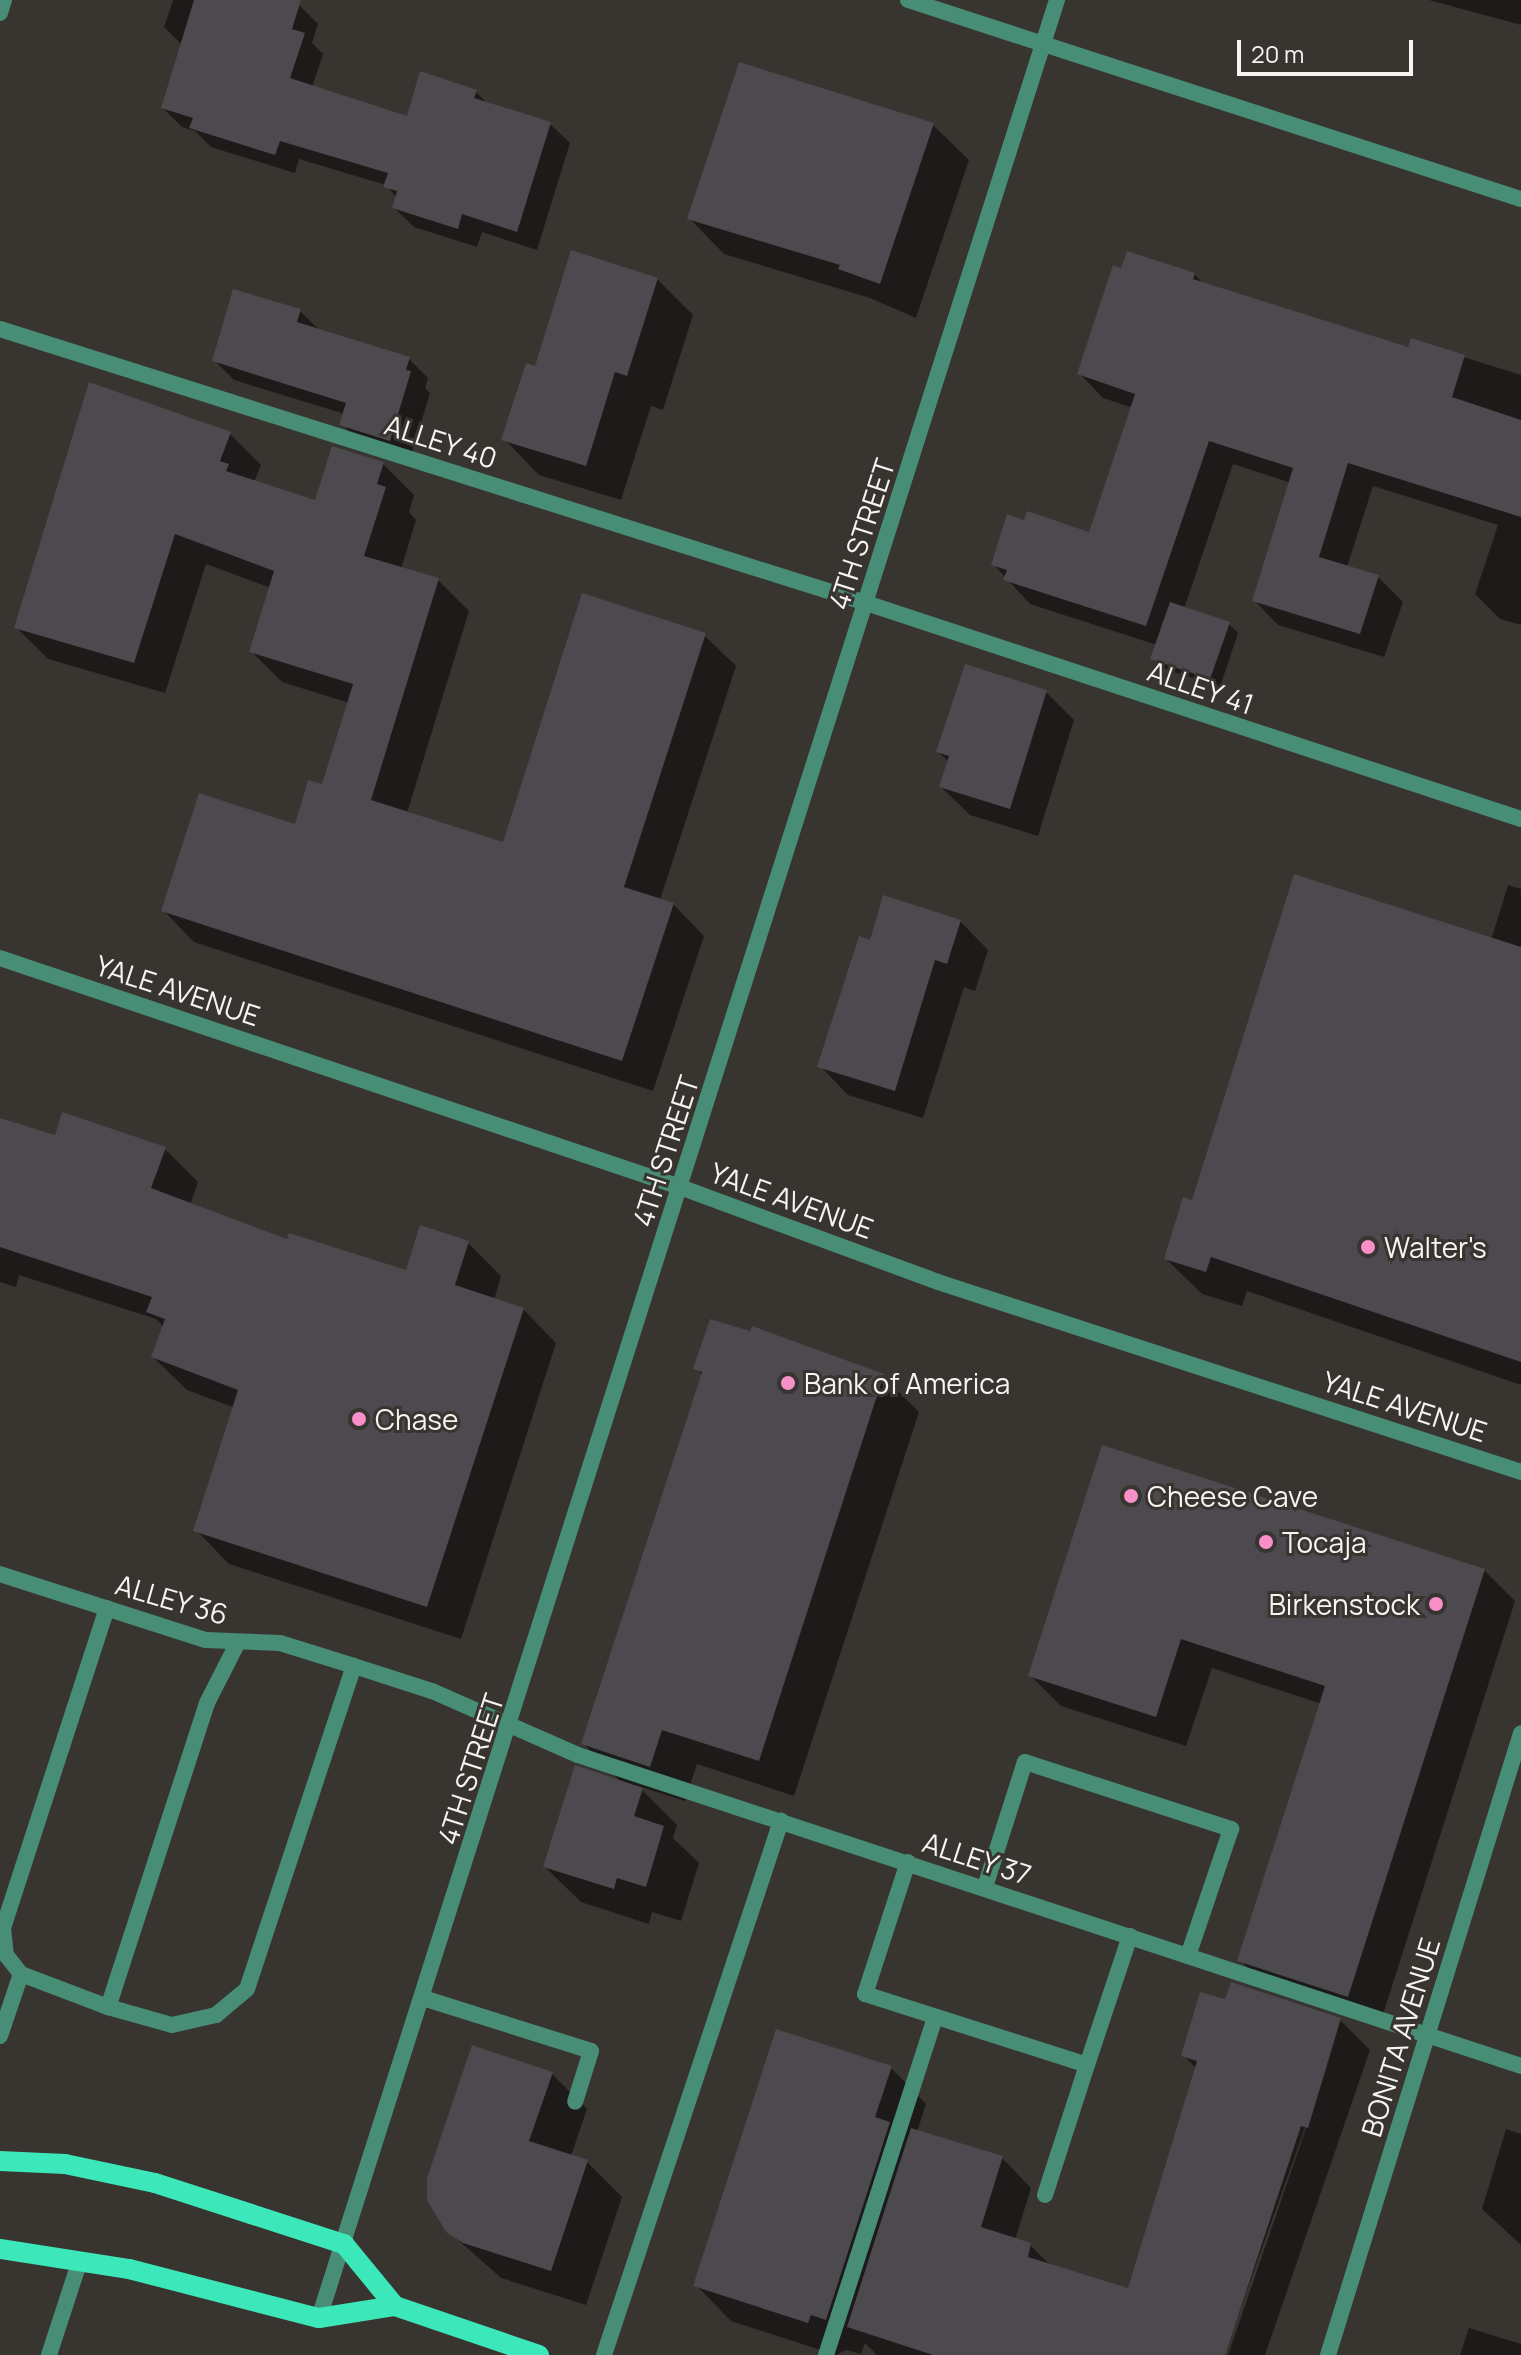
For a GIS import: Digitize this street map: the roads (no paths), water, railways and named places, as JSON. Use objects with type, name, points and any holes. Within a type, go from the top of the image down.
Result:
[{"type":"main road","points":[[0,2161],[65,2164],[155,2183],[344,2244],[395,2306]]},
{"type":"main road","points":[[0,2249],[80,2260],[319,2318],[395,2306],[539,2355]]},
{"type":"street","points":[[0,13],[4,0]]},
{"type":"street","points":[[908,0],[1521,199]]},
{"type":"street","name":"4TH STREET","points":[[319,2318],[510,1729],[1057,0]]},
{"type":"street","name":"ALLEY 40","points":[[0,329],[866,603]]},
{"type":"street","name":"ALLEY 41","points":[[866,603],[1521,819]]},
{"type":"street","name":"YALE AVENUE","points":[[0,958],[680,1187],[938,1282],[1521,1472]]},
{"type":"street","name":"ALLEY 36","points":[[0,1574],[206,1640],[237,1644],[280,1643],[432,1691],[510,1729]]},
{"type":"street","points":[[107,1608],[3,1928],[6,1955],[21,1974],[108,2007],[172,2025],[216,2015],[247,1989],[354,1666]]},
{"type":"street","points":[[108,2007],[207,1703],[237,1644]]},
{"type":"street","name":"ALLEY 37","points":[[510,1729],[1521,2066]]},
{"type":"street","name":"BONITA AVENUE","points":[[1328,2355],[1521,1733]]},
{"type":"street","points":[[985,1887],[1025,1762],[1231,1829],[1188,1956]]},
{"type":"street","points":[[604,2355],[781,1821]]},
{"type":"street","points":[[908,1862],[865,1994],[1087,2065]]},
{"type":"street","points":[[1045,2195],[1130,1936]]},
{"type":"street","points":[[0,2036],[21,1974]]},
{"type":"street","points":[[423,1998],[591,2051],[575,2102]]},
{"type":"street","points":[[826,2355],[935,2017]]},
{"type":"street","points":[[49,2355],[80,2260]]},
{"type":"place","name":"Walter's","points":[[1368,1247]]},
{"type":"place","name":"Bank of America","points":[[788,1383]]},
{"type":"place","name":"Chase","points":[[359,1419]]},
{"type":"place","name":"Cheese Cave","points":[[1131,1496]]},
{"type":"place","name":"Tocaja","points":[[1266,1542]]},
{"type":"place","name":"Birkenstock","points":[[1436,1604]]}]
